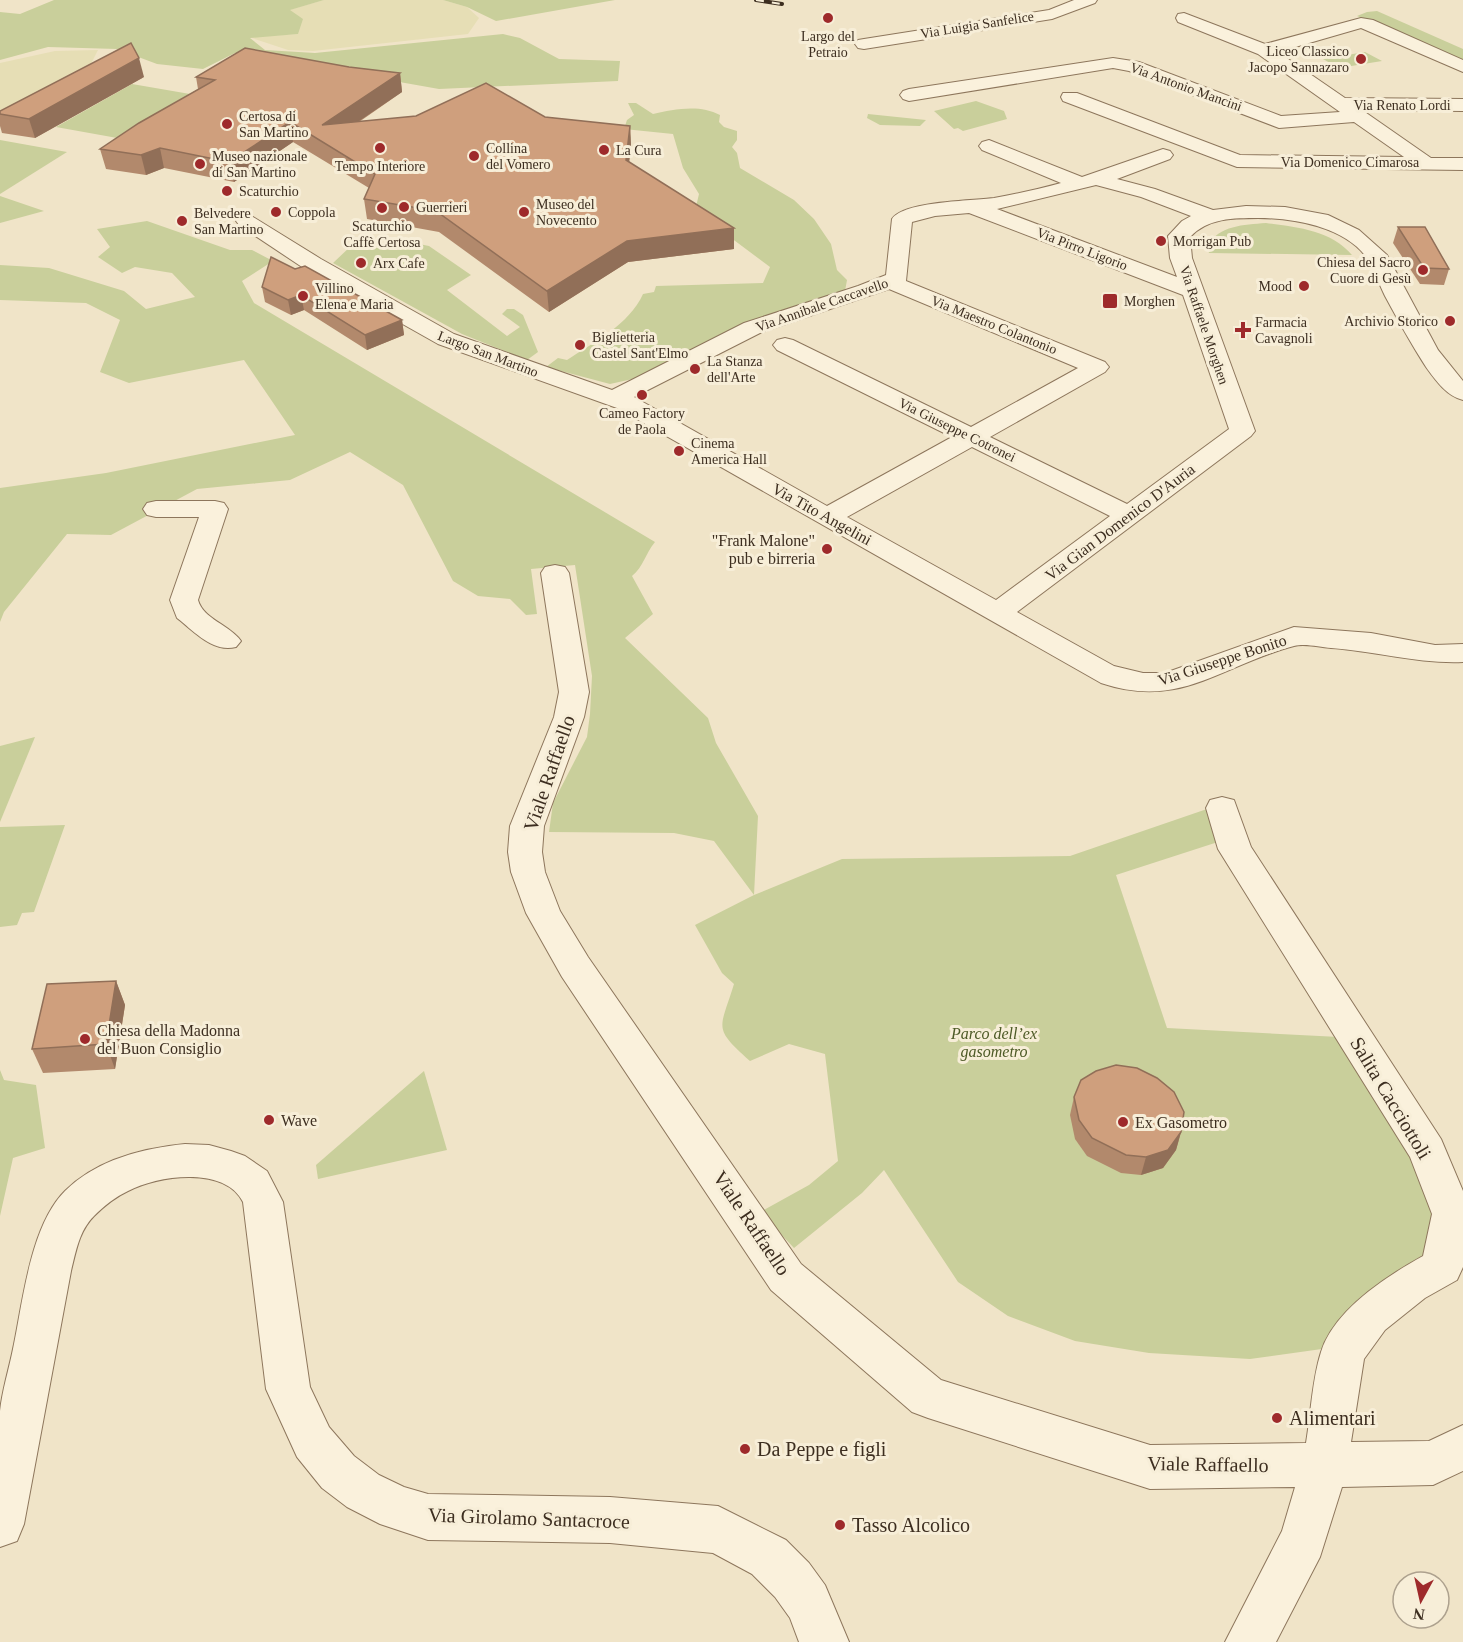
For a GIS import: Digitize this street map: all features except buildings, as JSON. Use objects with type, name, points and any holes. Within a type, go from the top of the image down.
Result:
[{"type":"street","name":"Via Luigia Sanfelice","points":[[864,44],[1052,14],[1089,0]]},
{"type":"street","points":[[1184,18],[1264,50],[1424,162]]},
{"type":"street","points":[[1264,50],[1361,23],[1373,25],[1463,67]]},
{"type":"street","name":"Via Antonio Mancini","points":[[909,95],[1113,63],[1133,66],[1279,122],[1348,110]]},
{"type":"street","points":[[1070,97],[1250,187]]},
{"type":"street","name":"Via Renato Lordi","points":[[1348,110],[1463,105]]},
{"type":"street","points":[[989,146],[1087,181]]},
{"type":"street","name":"Via Annibale Caccavello","points":[[614,398],[752,328],[897,279],[902,219],[915,213],[972,207],[1087,181],[1164,155]]},
{"type":"street","name":"Via Domenico Cimarosa","points":[[1250,187],[1424,162],[1463,164]]},
{"type":"street","name":"Via Annibale Caccavello","points":[[1087,181],[1148,193],[1211,216]]},
{"type":"street","name":"Via Raffaele Morghen","points":[[1242,431],[1181,258],[1179,236],[1194,222],[1211,216],[1235,212],[1250,187],[1296,216],[1333,225],[1364,243],[1376,255],[1435,363],[1455,388],[1463,393]]},
{"type":"street","name":"Via Pirro Ligorio","points":[[972,207],[1192,291]]},
{"type":"street","name":"Largo San Martino","points":[[246,221],[314,264],[446,339],[527,370],[614,398]]},
{"type":"street","name":"Via Maestro Colantonio","points":[[890,282],[1097,367],[970,436]]},
{"type":"street","name":"Via Giuseppe Cotronei","points":[[785,345],[1129,515]]},
{"type":"street","name":"Via Tito Angelini","points":[[614,398],[998,612]]},
{"type":"street","name":"Via Gian Domenico D'Auria","points":[[998,612],[1242,431]]},
{"type":"street","points":[[827,517],[970,436]]},
{"type":"street","points":[[156,509],[215,509],[184,600],[187,612],[226,640]]},
{"type":"street","name":"Viale Raffaello","points":[[555,573],[574,692],[569,717],[527,826],[525,852],[528,872],[543,913],[575,967],[786,1277],[928,1397],[1150,1467],[1433,1463],[1463,1447]]},
{"type":"street","name":"Via Giuseppe Bonito","points":[[998,612],[1104,673],[1127,682],[1147,684],[1168,682],[1294,636],[1371,642],[1436,654],[1463,653]]},
{"type":"street","name":"Salita Cacciottoli","points":[[1222,808],[1235,849],[1427,1151],[1452,1214],[1442,1267],[1410,1285],[1370,1316],[1343,1352],[1325,1465],[1303,1540],[1250,1642]]},
{"type":"street","name":"Via Girolamo Santacroce","points":[[0,1524],[50,1271],[61,1232],[78,1204],[107,1180],[158,1164],[186,1159],[222,1164],[250,1179],[263,1202],[288,1389],[313,1442],[338,1472],[354,1485],[397,1508],[428,1517],[610,1520],[718,1530],[769,1557],[792,1580],[808,1602],[824,1642]]},
{"type":"shaded area","points":[[324,0],[443,0],[467,7],[479,18],[468,34],[313,51],[288,50],[249,37],[298,34],[289,10]]},
{"type":"shaded area","points":[[98,50],[90,66],[0,118],[0,63],[55,51]]},
{"type":"green space","points":[[54,0],[324,0],[290,10],[303,19],[298,34],[250,38],[265,50],[315,53],[503,34],[520,38],[559,59],[620,61],[618,81],[439,89],[235,53],[203,69],[157,64],[117,49],[48,47],[0,60],[0,12],[20,14]]},
{"type":"green space","points":[[443,0],[615,0],[496,21],[467,7]]},
{"type":"green space","points":[[1377,11],[1463,49],[1463,61],[1357,16]]},
{"type":"green space","points":[[1365,52],[1382,61],[1339,68],[1323,59]]},
{"type":"green space","points":[[132,84],[219,99],[145,143],[56,127]]},
{"type":"green space","points":[[976,101],[1004,111],[1007,119],[963,131],[958,128],[954,129],[934,111]]},
{"type":"green space","points":[[628,103],[636,103],[653,114],[678,109],[696,109],[720,115],[719,122],[724,127],[737,131],[737,140],[732,147],[737,153],[740,168],[794,200],[814,219],[831,244],[837,270],[847,280],[845,291],[646,376],[610,384],[546,367],[558,358],[567,360],[610,332],[629,315],[643,294],[654,292],[656,286],[763,283],[770,267],[695,211],[699,194],[683,168],[673,134],[624,129],[627,120],[634,115]]},
{"type":"green space","points":[[868,114],[926,120],[920,126],[880,125],[867,118]]},
{"type":"green space","points":[[0,140],[67,152],[0,194]]},
{"type":"green space","points":[[0,196],[44,211],[0,223]]},
{"type":"green space","points":[[147,221],[230,250],[252,250],[273,261],[242,281],[254,303],[655,542],[632,576],[653,614],[625,638],[708,718],[716,743],[758,816],[754,895],[714,841],[674,833],[549,832],[553,803],[587,737],[590,714],[592,676],[575,565],[531,569],[537,614],[526,615],[510,599],[478,596],[453,581],[403,485],[350,452],[290,480],[197,489],[111,535],[67,534],[4,612],[0,622],[0,488],[106,473],[295,435],[244,360],[129,383],[100,372],[120,320],[86,303],[0,300],[0,265],[49,268],[124,291],[146,309],[195,297],[172,273],[135,267],[122,273],[98,257],[110,247],[97,229]]},
{"type":"green space","points":[[1266,223],[1301,228],[1323,235],[1334,240],[1352,255],[1209,253],[1207,246],[1212,239],[1225,230]]},
{"type":"green space","points":[[419,244],[429,246],[471,275],[447,290],[507,336],[520,327],[502,314],[507,309],[514,309],[523,315],[538,352],[527,360],[462,334],[333,263],[352,245],[375,248]]},
{"type":"green space","points":[[35,737],[0,822],[0,746]]},
{"type":"green space","name":"Parco dell’ex gasometro","points":[[1207,809],[1221,841],[1116,875],[1167,1028],[1339,1037],[1411,1154],[1441,1221],[1433,1261],[1329,1348],[1250,1359],[1149,1353],[1075,1341],[1008,1316],[958,1282],[884,1170],[862,1193],[794,1248],[760,1212],[809,1185],[838,1161],[825,1054],[789,1044],[750,1061],[738,1050],[722,1027],[734,984],[722,973],[695,925],[754,895],[842,859],[1070,856]]},
{"type":"green space","points":[[65,825],[34,912],[22,913],[17,925],[0,927],[0,827]]},
{"type":"green space","points":[[0,1070],[4,1080],[36,1085],[45,1148],[13,1158],[0,1216]]},
{"type":"green space","points":[[424,1071],[447,1150],[318,1179],[316,1165]]},
{"type":"railway","points":[[756,0],[782,4]]},
{"type":"place","name":"Largo del Petraio","points":[[828,18]]},
{"type":"place","name":"Liceo Classico Jacopo Sannazaro","points":[[1361,59]]},
{"type":"place","name":"Certosa di San Martino","points":[[227,124]]},
{"type":"place","name":"Tempo Interiore","points":[[380,148]]},
{"type":"place","name":"La Cura","points":[[604,150]]},
{"type":"place","name":"Collina del Vomero","points":[[474,156]]},
{"type":"place","name":"Museo nazionale di San Martino","points":[[200,164]]},
{"type":"place","name":"Scaturchio","points":[[227,191]]},
{"type":"place","name":"Guerrieri","points":[[404,207]]},
{"type":"place","name":"Scaturchio Caffè Certosa","points":[[382,208]]},
{"type":"place","name":"Coppola","points":[[276,212]]},
{"type":"place","name":"Museo del Novecento","points":[[524,212]]},
{"type":"place","name":"Belvedere San Martino","points":[[182,221]]},
{"type":"place","name":"Morrigan Pub","points":[[1161,241]]},
{"type":"place","name":"Arx Cafe","points":[[361,263]]},
{"type":"place","name":"Chiesa del Sacro Cuore di Gesù","points":[[1423,270]]},
{"type":"place","name":"Mood","points":[[1304,286]]},
{"type":"place","name":"Villino Elena e Maria","points":[[303,296]]},
{"type":"place","name":"Morghen","points":[[1110,301]]},
{"type":"place","name":"Archivio Storico","points":[[1450,321]]},
{"type":"place","name":"Farmacia Cavagnoli","points":[[1243,330]]},
{"type":"place","name":"Biglietteria Castel Sant'Elmo","points":[[580,345]]},
{"type":"place","name":"La Stanza dell'Arte","points":[[695,369]]},
{"type":"place","name":"Cameo Factory de Paola","points":[[642,395]]},
{"type":"place","name":"Cinema America Hall","points":[[679,451]]},
{"type":"place","name":"\"Frank Malone\" pub e birreria","points":[[827,549]]},
{"type":"place","name":"Chiesa della Madonna del Buon Consiglio","points":[[85,1039]]},
{"type":"place","name":"Wave","points":[[269,1120]]},
{"type":"place","name":"Ex Gasometro","points":[[1123,1122]]},
{"type":"place","name":"Alimentari","points":[[1277,1418]]},
{"type":"place","name":"Da Peppe e figli","points":[[745,1449]]},
{"type":"place","name":"Tasso Alcolico","points":[[840,1525]]}]
